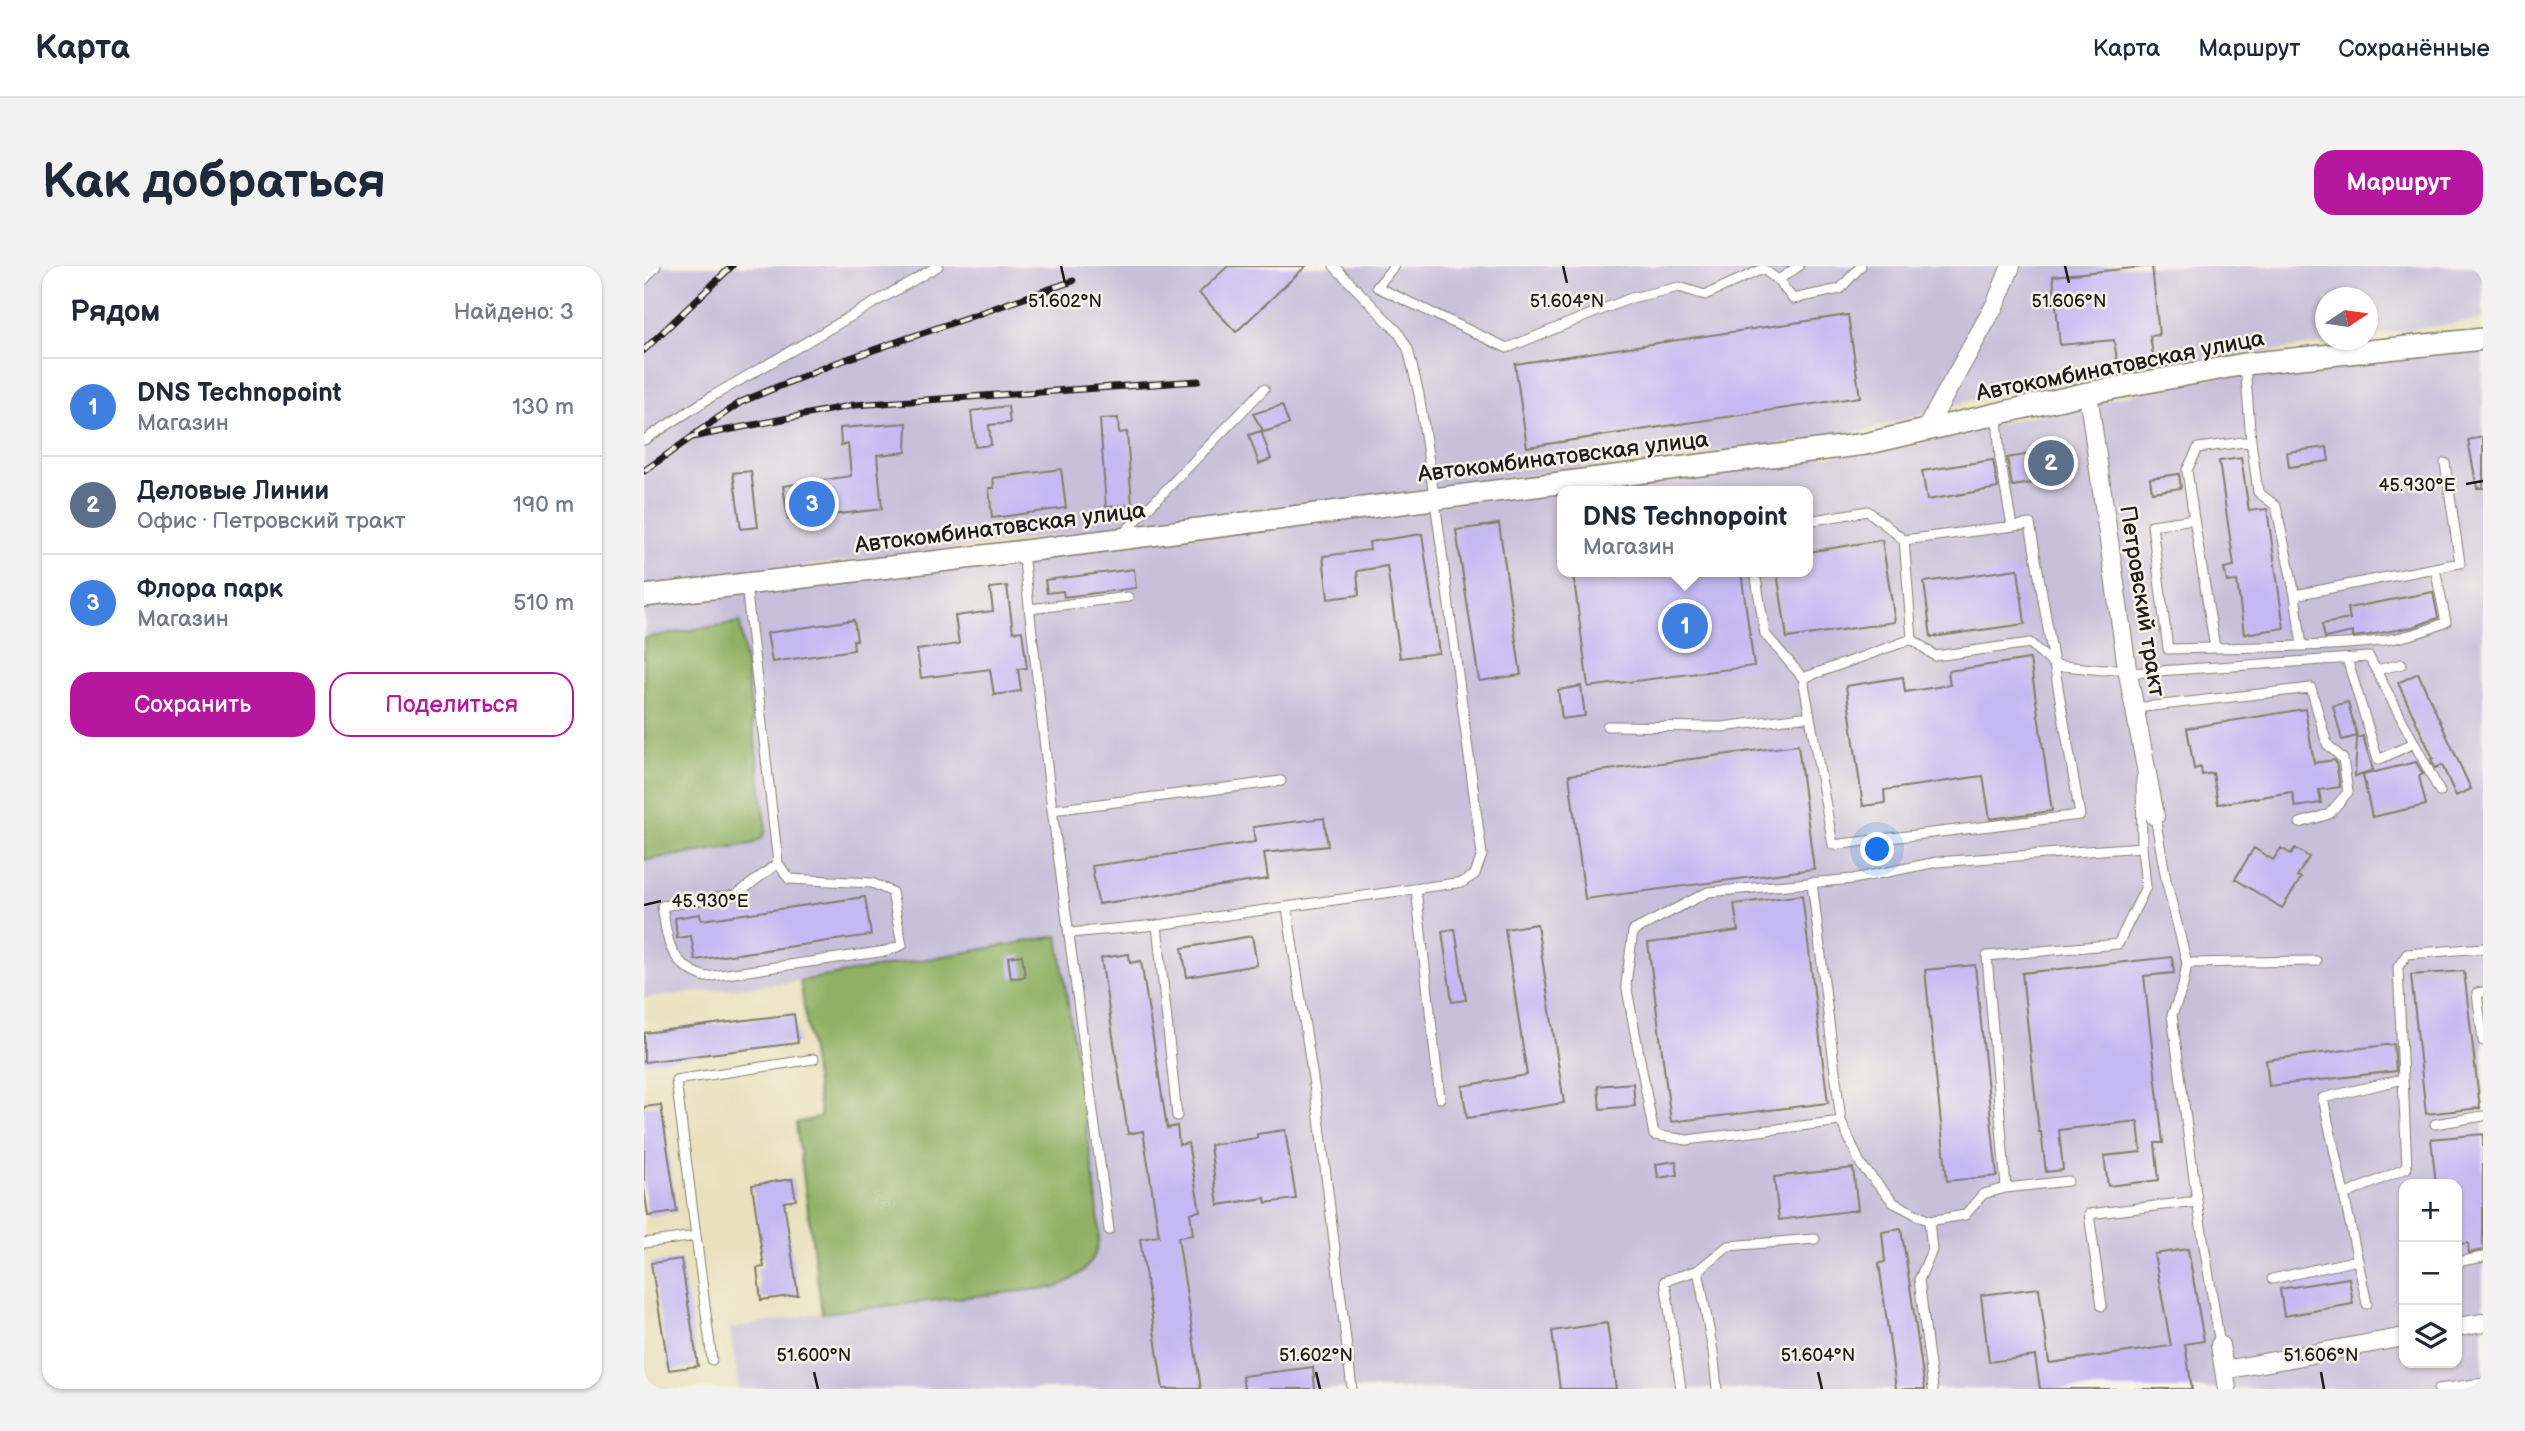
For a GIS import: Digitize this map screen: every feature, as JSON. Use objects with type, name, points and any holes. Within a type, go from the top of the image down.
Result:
[{"type":"street","points":[[1926,429],[1996,303],[2011,266]]},
{"type":"street","name":"Автокомбинатовская улица","points":[[644,596],[1851,446],[1997,416],[2088,393],[2245,364],[2483,339]]},
{"type":"street","name":"Петровский тракт","points":[[2088,393],[2127,671],[2155,816]]},
{"type":"street","points":[[2462,1327],[2483,1323]]},
{"type":"street","points":[[2225,1370],[2399,1338]]},
{"type":"street","points":[[2220,1345],[2227,1389]]},
{"type":"lane","points":[[644,280],[656,266]]},
{"type":"lane","points":[[644,440],[711,397],[937,266]]},
{"type":"lane","points":[[1070,933],[1287,908],[1463,882],[1475,874],[1482,855],[1419,394],[1408,349],[1398,332],[1334,266]]},
{"type":"lane","points":[[1365,299],[1394,266]]},
{"type":"lane","points":[[1778,281],[1799,266]]},
{"type":"lane","points":[[1377,287],[1507,348],[1631,298],[1679,288],[1705,295],[1762,267],[1793,299],[1840,289],[1861,266]]},
{"type":"lane","points":[[2245,364],[2258,492],[2276,506],[2295,595],[2302,646]]},
{"type":"lane","points":[[1118,539],[1264,389]]},
{"type":"lane","points":[[1997,416],[2000,459],[2011,526]]},
{"type":"lane","points":[[2215,648],[2187,470],[2198,448],[2251,442]]},
{"type":"lane","points":[[2295,595],[2460,563],[2445,463]]},
{"type":"lane","points":[[1756,577],[1765,634],[1803,678],[1833,845],[2080,814],[2030,524],[1904,540],[1868,511],[1813,520]]},
{"type":"lane","points":[[2194,519],[2152,525],[2168,649],[2375,643],[2426,631],[2446,622],[2435,568]]},
{"type":"lane","points":[[1904,540],[1912,639]]},
{"type":"lane","points":[[1023,551],[1052,810],[1109,1230]]},
{"type":"lane","points":[[746,585],[778,863],[789,879],[872,883],[892,892],[902,945],[886,951],[706,977],[687,971],[670,949],[662,906],[736,895],[778,863]]},
{"type":"lane","points":[[1029,609],[1128,597]]},
{"type":"lane","points":[[1912,639],[1936,656],[2029,643],[2054,665],[2127,671],[2369,657],[2440,792]]},
{"type":"lane","points":[[1803,678],[1912,639]]},
{"type":"lane","points":[[2347,659],[2378,760],[2414,743]]},
{"type":"lane","points":[[2376,670],[2402,664]]},
{"type":"lane","points":[[2135,708],[2311,688],[2327,744],[2343,759],[2348,792],[2329,814],[2300,823]]},
{"type":"lane","points":[[1607,726],[1722,727],[1810,716]]},
{"type":"lane","points":[[2006,1188],[1987,956],[2118,944],[2146,887],[2141,847],[2140,738]]},
{"type":"lane","points":[[1052,810],[1281,781]]},
{"type":"lane","points":[[2155,816],[2165,880],[2186,963],[2183,986],[2172,1016],[2220,1345]]},
{"type":"lane","points":[[1841,1121],[1686,1140],[1654,1135],[1626,984],[1633,931],[1708,892],[1853,879],[1937,862],[2141,847]]},
{"type":"lane","points":[[1812,882],[1841,1121],[1861,1165],[1894,1203],[1929,1221],[1965,1215],[1983,1194],[2006,1188],[2067,1181]]},
{"type":"lane","points":[[1416,889],[1440,1098]]},
{"type":"lane","points":[[1287,908],[1319,1118],[1352,1389]]},
{"type":"lane","points":[[1157,925],[1177,1116]]},
{"type":"lane","points":[[2344,1195],[2407,1168],[2398,967],[2407,954],[2483,948]]},
{"type":"lane","points":[[2186,963],[2316,961]]},
{"type":"lane","points":[[2483,992],[2477,993],[2483,1041]]},
{"type":"lane","points":[[712,1360],[676,1080],[814,1059]]},
{"type":"lane","points":[[2367,1304],[2323,1098],[2403,1079]]},
{"type":"lane","points":[[2435,1124],[2483,1116]]},
{"type":"lane","points":[[2102,1306],[2090,1214],[2197,1201]]},
{"type":"lane","points":[[1929,1221],[1932,1250],[1919,1280],[1933,1389]]},
{"type":"lane","points":[[644,1243],[696,1236]]},
{"type":"lane","points":[[1681,1389],[1665,1281],[1698,1270],[1728,1247],[1815,1239]]},
{"type":"lane","points":[[2462,1261],[2483,1257]]},
{"type":"lane","points":[[2272,1279],[2358,1260]]},
{"type":"lane","points":[[1698,1270],[1717,1389]]},
{"type":"lane","points":[[2438,1389],[2483,1383]]},
{"type":"shaded area","points":[[644,266],[2483,266],[2483,319],[2378,335],[2378,287],[2315,287],[2315,345],[2038,384],[1848,435],[1353,500],[644,586]]},
{"type":"shaded area","points":[[2483,348],[2483,1389],[739,1389],[730,1329],[822,1312],[796,1123],[821,1117],[800,981],[644,998],[644,604],[1557,490],[1557,577],[1813,577],[1813,486],[1592,486],[1913,446],[1962,431],[2208,378]]},
{"type":"green space","points":[[740,622],[766,830],[762,838],[752,844],[644,860],[644,638]]},
{"type":"green space","points":[[1058,936],[1098,1210],[1099,1238],[1092,1260],[1073,1279],[1057,1287],[822,1313],[796,1123],[821,1117],[800,981]]},
{"type":"building","points":[[1228,266],[1306,266],[1236,332],[1199,293]]},
{"type":"building","points":[[2152,266],[2159,335],[2150,336],[2154,361],[2118,367],[2114,340],[2060,345],[2053,276]]},
{"type":"building","points":[[1848,315],[1860,397],[1527,447],[1515,364]]},
{"type":"building","points":[[1282,405],[1289,424],[1264,432],[1253,414]]},
{"type":"building","points":[[1008,406],[1010,423],[989,425],[991,445],[975,447],[971,411]]},
{"type":"building","points":[[1118,418],[1119,433],[1127,432],[1132,505],[1106,507],[1100,419]]},
{"type":"building","points":[[907,423],[906,452],[877,455],[882,509],[788,520],[783,486],[851,476],[848,444],[841,445],[840,428]]},
{"type":"building","points":[[1261,431],[1271,459],[1259,464],[1249,435]]},
{"type":"building","points":[[2483,437],[2483,488],[2477,488],[2468,440]]},
{"type":"building","points":[[2327,447],[2329,461],[2289,467],[2287,452]]},
{"type":"building","points":[[2054,450],[2060,485],[2041,488],[2040,482],[2012,486],[2007,458]]},
{"type":"building","points":[[2241,458],[2249,511],[2267,509],[2284,628],[2244,634],[2237,581],[2227,582],[2224,568],[2234,566],[2219,461]]},
{"type":"building","points":[[1993,460],[1998,488],[1927,500],[1922,471]]},
{"type":"building","points":[[1061,469],[1066,508],[992,518],[989,488],[994,488],[993,478]]},
{"type":"building","points":[[751,471],[758,527],[741,529],[733,473]]},
{"type":"building","points":[[2179,474],[2181,488],[2152,492],[2150,478]]},
{"type":"building","points":[[1499,524],[1521,675],[1479,681],[1456,530]]},
{"type":"building","points":[[1422,534],[1439,653],[1400,658],[1387,566],[1357,571],[1359,595],[1328,599],[1323,556],[1370,550],[1369,542]]},
{"type":"building","points":[[1882,540],[1895,622],[1787,638],[1778,577],[1813,577],[1813,551]]},
{"type":"building","points":[[1134,569],[1136,588],[1064,597],[1063,591],[1047,593],[1045,580]]},
{"type":"building","points":[[2018,569],[2025,624],[1931,637],[1924,582]]},
{"type":"building","points":[[1574,577],[1742,577],[1754,666],[1588,687]]},
{"type":"building","points":[[1007,586],[1013,632],[1022,631],[1027,668],[1018,669],[1021,691],[994,695],[990,669],[921,678],[917,650],[959,644],[955,616],[993,611],[990,588]]},
{"type":"building","points":[[2433,592],[2438,618],[2413,627],[2369,635],[2353,637],[2353,632],[2325,638],[2322,624],[2350,619],[2348,608]]},
{"type":"building","points":[[854,620],[857,640],[853,640],[854,650],[772,662],[767,633]]},
{"type":"building","points":[[2030,659],[2052,811],[1990,819],[1983,776],[1884,790],[1885,803],[1863,806],[1846,686],[1903,677],[1905,692],[1950,685],[1948,671]]},
{"type":"building","points":[[2418,673],[2471,789],[2456,796],[2442,765],[2435,768],[2431,759],[2433,758],[2398,683]]},
{"type":"building","points":[[1581,686],[1585,716],[1562,719],[1558,690]]},
{"type":"building","points":[[2348,702],[2357,736],[2342,740],[2333,706]]},
{"type":"building","points":[[2305,709],[2314,763],[2334,760],[2340,787],[2319,790],[2321,803],[2295,807],[2292,792],[2218,804],[2213,773],[2202,775],[2201,767],[2194,769],[2187,728]]},
{"type":"building","points":[[2363,736],[2373,770],[2355,776],[2357,738]]},
{"type":"building","points":[[1798,745],[1814,869],[1585,899],[1569,775]]},
{"type":"building","points":[[2416,762],[2423,774],[2419,776],[2426,805],[2372,817],[2363,775]]},
{"type":"building","points":[[1324,818],[1328,846],[1264,853],[1268,879],[1098,904],[1092,866],[1255,842],[1253,827]]},
{"type":"building","points":[[2254,848],[2273,860],[2281,848],[2291,854],[2295,848],[2309,857],[2297,876],[2301,878],[2282,908],[2235,879]]},
{"type":"building","points":[[1802,895],[1828,1103],[1671,1122],[1648,943],[1738,931],[1734,904]]},
{"type":"building","points":[[865,897],[871,935],[695,960],[691,936],[677,938],[675,918],[700,914],[701,920]]},
{"type":"building","points":[[1537,924],[1564,1103],[1467,1118],[1462,1086],[1527,1075],[1505,929]]},
{"type":"building","points":[[1455,929],[1466,1000],[1452,1002],[1442,931]]},
{"type":"building","points":[[1252,936],[1257,965],[1187,977],[1182,948]]},
{"type":"building","points":[[1129,954],[1130,963],[1141,961],[1167,1128],[1177,1126],[1179,1145],[1188,1143],[1200,1211],[1190,1213],[1193,1235],[1178,1237],[1201,1389],[1163,1389],[1140,1239],[1159,1236],[1143,1131],[1128,1134],[1101,958]]},
{"type":"building","points":[[1022,955],[1025,977],[1011,978],[1008,957]]},
{"type":"building","points":[[2172,957],[2174,973],[2144,976],[2163,1143],[2155,1143],[2159,1180],[2108,1186],[2104,1156],[2141,1152],[2138,1121],[2059,1130],[2063,1170],[2046,1172],[2039,1132],[2022,973]]},
{"type":"building","points":[[1975,965],[1997,1176],[1947,1181],[1925,970]]},
{"type":"building","points":[[2464,971],[2480,1108],[2426,1114],[2411,975]]},
{"type":"building","points":[[794,1014],[798,1043],[644,1062],[644,1033]]},
{"type":"building","points":[[2394,1044],[2396,1071],[2269,1086],[2266,1060]]},
{"type":"building","points":[[1633,1083],[1635,1106],[1600,1109],[1598,1086]]},
{"type":"building","points":[[661,1105],[677,1212],[648,1216],[644,1188],[644,1107]]},
{"type":"building","points":[[1285,1130],[1296,1199],[1266,1203],[1265,1198],[1218,1205],[1210,1145],[1257,1138],[1257,1134]]},
{"type":"building","points":[[2483,1134],[2483,1250],[2469,1253],[2468,1243],[2462,1244],[2462,1179],[2435,1179],[2431,1139]]},
{"type":"building","points":[[1676,1161],[1678,1175],[1658,1178],[1656,1164]]},
{"type":"building","points":[[1853,1168],[1858,1210],[1779,1220],[1774,1177]]},
{"type":"building","points":[[792,1179],[796,1200],[784,1202],[798,1295],[761,1300],[757,1268],[764,1267],[752,1185]]},
{"type":"building","points":[[1901,1229],[1925,1389],[1896,1389],[1879,1263],[1885,1262],[1882,1232]]},
{"type":"building","points":[[2188,1249],[2204,1341],[2185,1344],[2192,1389],[2040,1389],[2035,1356],[1989,1362],[1981,1295],[2039,1288],[2049,1363],[2171,1346],[2154,1254]]},
{"type":"building","points":[[681,1259],[698,1366],[669,1370],[651,1263]]},
{"type":"building","points":[[2349,1278],[2353,1304],[2284,1316],[2280,1289]]},
{"type":"building","points":[[1607,1323],[1616,1389],[1560,1389],[1552,1331]]},
{"type":"building","points":[[1313,1367],[1315,1389],[1244,1389],[1242,1376]]},
{"type":"railway","points":[[644,350],[732,266]]},
{"type":"railway","points":[[695,434],[741,402],[833,364],[1073,281]]},
{"type":"railway","points":[[644,471],[692,437],[854,405],[1198,381]]},
{"type":"place","name":"Деловые Линии","points":[[2051,463]]},
{"type":"place","name":"Флора парк","points":[[812,504]]},
{"type":"place","name":"DNS Technopoint","points":[[1685,626]]}]
